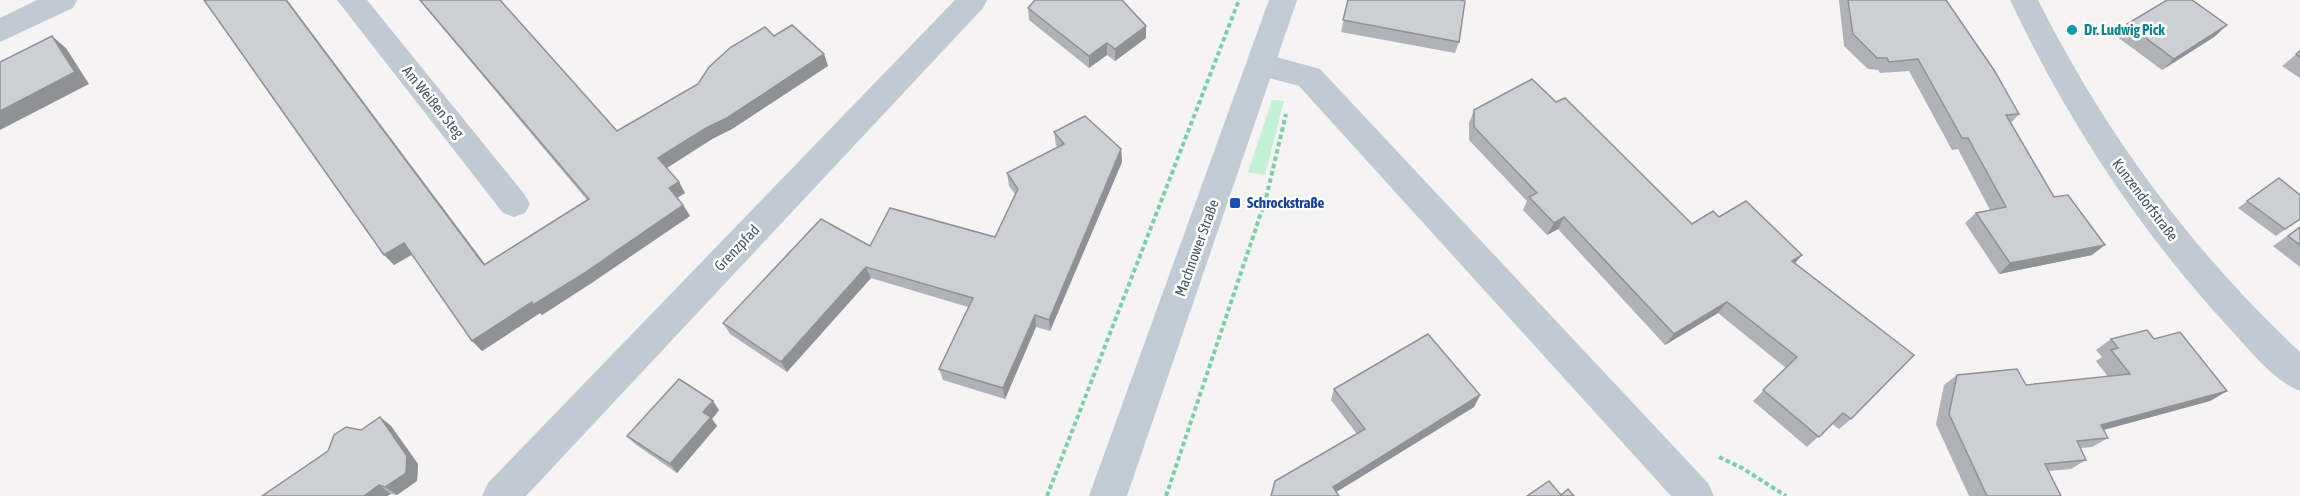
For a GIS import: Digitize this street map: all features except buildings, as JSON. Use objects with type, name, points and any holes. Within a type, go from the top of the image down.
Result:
[{"type":"main road","name":"Machnower Straße","points":[[1108,496],[1262,65],[1281,0]]},
{"type":"street","points":[[0,31],[63,0]]},
{"type":"street","name":"Am Weißen Steg","points":[[351,0],[514,204]]},
{"type":"street","name":"Grenzpfad","points":[[501,496],[973,0]]},
{"type":"street","name":"Kunzendorfstraße","points":[[2024,0],[2049,55],[2113,159],[2193,264],[2300,375]]},
{"type":"street","points":[[1262,65],[1309,77],[1695,496]]},
{"type":"path","points":[[1047,496],[1239,0]]},
{"type":"path","points":[[1166,496],[1266,198],[1287,107]]},
{"type":"path","points":[[1711,454],[1742,468],[1786,496]]},
{"type":"green space","points":[[1272,100],[1284,101],[1265,175],[1248,172]]},
{"type":"place","name":"Dr. Ludwig Pick","points":[[2072,30]]},
{"type":"place","name":"Schrockstraße","points":[[1235,203]]}]
